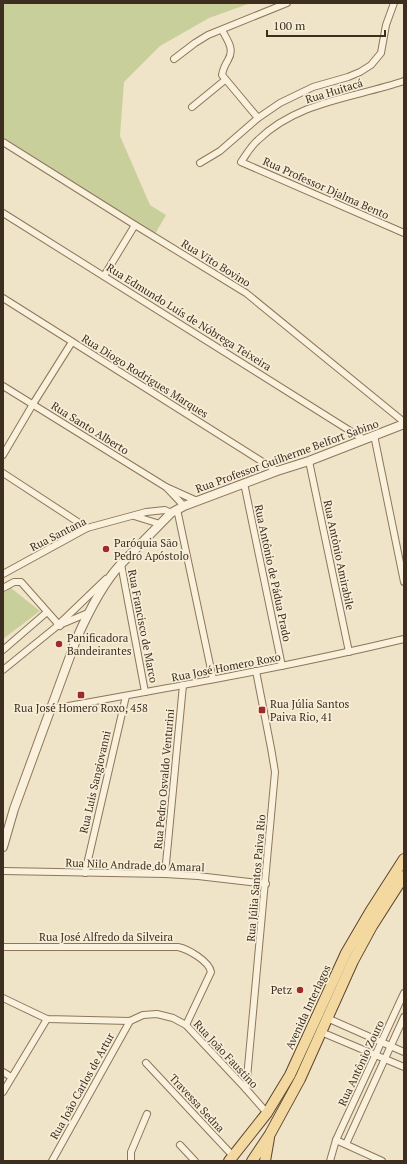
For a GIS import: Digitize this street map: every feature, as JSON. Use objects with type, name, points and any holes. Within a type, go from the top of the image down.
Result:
[{"type":"main road","name":"Avenida Interlagos","points":[[231,1159],[267,1113],[290,1075],[346,953],[404,859]]},
{"type":"main road","name":"Avenida Interlagos","points":[[252,1161],[270,1134],[300,1079],[353,961],[372,926],[404,876]]},
{"type":"main road","points":[[265,1161],[270,1134]]},
{"type":"street","points":[[174,59],[208,35],[287,3]]},
{"type":"street","points":[[200,163],[220,151],[258,118],[280,103],[319,85],[360,72],[371,65],[381,53],[386,25],[394,3]]},
{"type":"street","points":[[222,30],[232,50],[230,57],[222,70],[222,75],[258,118]]},
{"type":"street","points":[[192,107],[225,80]]},
{"type":"street","name":"Rua Huitacá","points":[[240,162],[258,140],[293,115],[312,106],[404,81]]},
{"type":"street","name":"Rua Vito Bovino","points":[[3,142],[246,293],[404,423]]},
{"type":"street","name":"Rua Professor Djalma Bento","points":[[240,162],[404,233]]},
{"type":"street","name":"Rua Edmundo Luís de Nóbrega Teixeira","points":[[3,213],[363,439]]},
{"type":"street","points":[[104,276],[136,225]]},
{"type":"street","name":"Rua Diogo Rodrigues Marques","points":[[3,298],[277,471]]},
{"type":"street","points":[[3,455],[32,404],[72,342]]},
{"type":"street","name":"Rua Santo Alberto","points":[[3,386],[166,487],[196,501]]},
{"type":"street","name":"Rua Professor Guilherme Belfort Sabino","points":[[177,509],[277,471],[309,461],[404,423]]},
{"type":"street","points":[[374,435],[404,582]]},
{"type":"street","name":"Rua Antônio Amirabile","points":[[309,461],[349,652]]},
{"type":"street","points":[[3,473],[88,528]]},
{"type":"street","name":"Rua Antônio de Pádua Prado","points":[[244,483],[282,666]]},
{"type":"street","name":"Rua Santo Alberto","points":[[166,487],[173,496],[177,509]]},
{"type":"street","points":[[3,670],[58,625],[177,509],[213,680]]},
{"type":"street","name":"Rua Santana","points":[[3,574],[88,528],[146,512],[177,509]]},
{"type":"street","points":[[132,516],[160,524]]},
{"type":"street","name":"Rua Francisco de Marco","points":[[121,564],[145,692]]},
{"type":"street","points":[[3,847],[14,809],[76,640],[88,613],[114,571]]},
{"type":"street","points":[[3,588],[14,582],[21,582],[58,625]]},
{"type":"street","points":[[3,650],[47,612]]},
{"type":"street","points":[[58,625],[88,613]]},
{"type":"street","name":"Rua José Homero Roxo","points":[[50,709],[213,680],[404,639]]},
{"type":"street","name":"Rua Júlia Santos Paiva Rio","points":[[246,1089],[266,884],[275,772],[256,671]]},
{"type":"street","name":"Rua Pedro Osvaldo Venturini","points":[[165,874],[183,685]]},
{"type":"street","name":"Rua Luis Sangiovanni","points":[[85,873],[126,696]]},
{"type":"street","name":"Rua Nilo Andrade do Amaral","points":[[3,872],[165,874],[198,876],[266,884]]},
{"type":"street","name":"Rua José Alfredo da Silveira","points":[[3,947],[184,948],[190,951],[209,967],[211,972],[186,1025]]},
{"type":"street","name":"Rua Antônio Zouro","points":[[330,1161],[336,1140],[404,993]]},
{"type":"street","name":"Rua João Faustino","points":[[3,998],[47,1019],[130,1021],[143,1015],[157,1014],[172,1018],[186,1025],[267,1113]]},
{"type":"street","name":"Rua Antônio Zouro","points":[[346,1144],[404,1017]]},
{"type":"street","points":[[327,1018],[404,1052]]},
{"type":"street","points":[[3,1092],[47,1019]]},
{"type":"street","name":"Rua João Carlos de Artur","points":[[52,1161],[130,1021]]},
{"type":"street","points":[[321,1032],[404,1067]]},
{"type":"street","name":"Travessa Sedna","points":[[146,1063],[231,1159]]},
{"type":"street","points":[[3,1072],[11,1077]]},
{"type":"street","points":[[131,1161],[131,1152],[147,1114]]},
{"type":"street","points":[[336,1140],[382,1161]]},
{"type":"street","points":[[180,1145],[195,1161]]},
{"type":"green space","points":[[3,3],[251,3],[209,18],[160,46],[124,82],[120,136],[150,205],[166,215],[155,234],[3,137]]},
{"type":"green space","points":[[11,588],[40,611],[3,639],[3,593]]},
{"type":"place","name":"Paróquia São Pedro Apóstolo","points":[[106,549]]},
{"type":"place","name":"Panificadora Bandeirantes","points":[[59,644]]},
{"type":"place","name":"Rua José Homero Roxo, 458","points":[[81,695]]},
{"type":"place","name":"Rua Júlia Santos Paiva Rio, 41","points":[[262,710]]},
{"type":"place","name":"Petz","points":[[300,990]]}]
